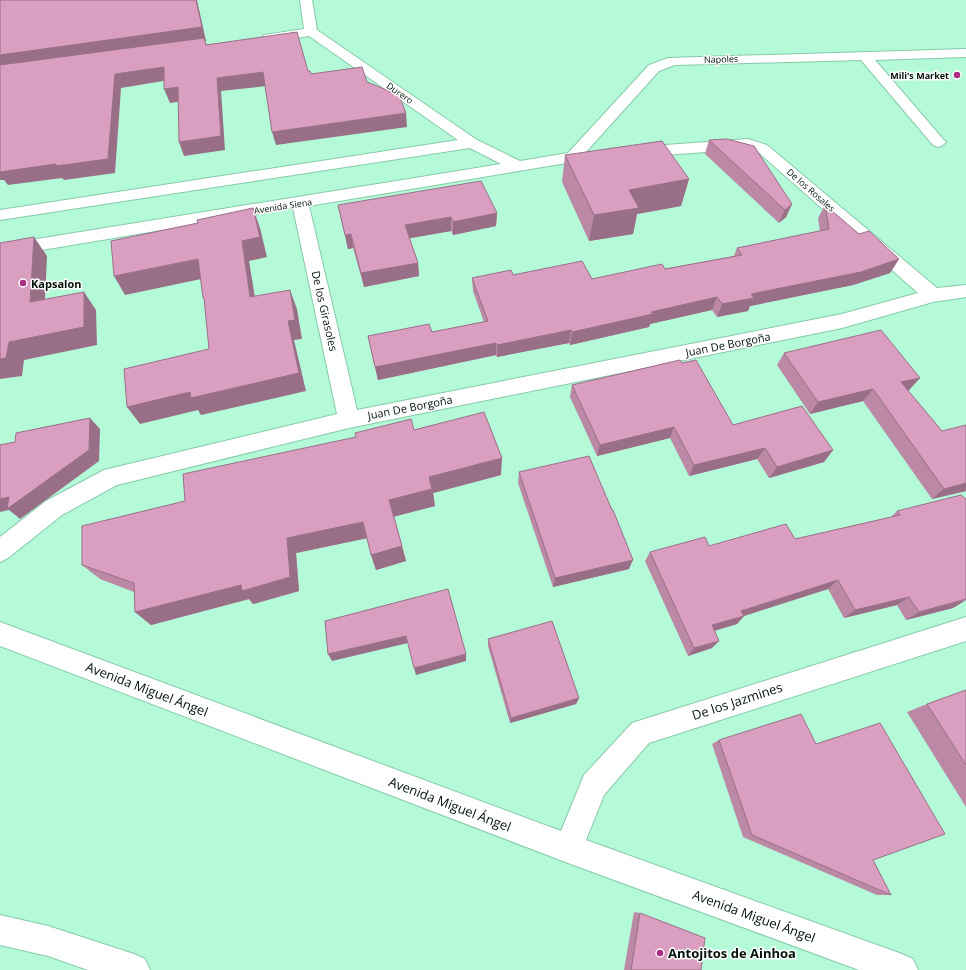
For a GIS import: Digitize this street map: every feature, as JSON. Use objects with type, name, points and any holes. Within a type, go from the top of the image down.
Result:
[{"type":"street","points":[[257,39],[311,32],[306,0]]},
{"type":"street","name":"Durero","points":[[311,32],[472,143],[518,166]]},
{"type":"street","name":"Napoles","points":[[573,158],[618,106],[654,68],[663,63],[673,61],[765,57],[966,53]]},
{"type":"street","points":[[866,56],[938,142]]},
{"type":"street","points":[[0,215],[472,143]]},
{"type":"street","name":"De los Rosales","points":[[573,158],[748,144],[762,148],[934,295]]},
{"type":"street","points":[[518,166],[573,158]]},
{"type":"street","name":"Avenida Siena","points":[[0,251],[300,203],[518,166]]},
{"type":"street","name":"De los Girasoles","points":[[300,203],[350,420]]},
{"type":"street","points":[[934,295],[966,291]]},
{"type":"street","name":"Juan De Borgoña","points":[[0,551],[54,508],[112,477],[350,420],[842,321],[934,295]]},
{"type":"street","name":"De los Jazmines","points":[[568,848],[594,785],[641,732],[966,628]]},
{"type":"street","name":"Avenida Miguel Ángel","points":[[0,634],[568,848],[902,970]]},
{"type":"street","points":[[0,930],[48,941],[134,970]]},
{"type":"building","points":[[0,0],[196,0],[202,27],[0,55]]},
{"type":"building","points":[[297,32],[308,71],[310,71],[311,74],[362,67],[367,82],[399,95],[406,113],[272,132],[263,72],[217,78],[221,136],[179,142],[178,87],[164,89],[164,67],[115,74],[108,159],[56,166],[56,164],[0,172],[0,65],[204,38],[206,45]]},
{"type":"building","points":[[727,139],[754,146],[792,204],[785,210],[709,140]]},
{"type":"building","points":[[662,141],[689,179],[629,190],[639,208],[594,215],[565,155]]},
{"type":"building","points":[[481,181],[497,213],[453,222],[451,217],[405,225],[418,263],[361,273],[351,234],[345,235],[338,205]]},
{"type":"building","points":[[825,205],[859,234],[869,231],[899,259],[861,272],[751,294],[754,298],[722,304],[717,297],[651,312],[653,314],[572,332],[571,330],[497,345],[496,343],[375,367],[368,336],[429,324],[432,332],[488,321],[472,278],[511,270],[513,275],[582,261],[592,279],[662,264],[665,269],[742,255],[737,248],[829,229]]},
{"type":"building","points":[[253,208],[260,237],[242,241],[250,297],[290,290],[295,320],[288,321],[299,373],[191,398],[190,392],[127,407],[124,369],[209,349],[204,298],[198,259],[114,276],[111,241],[198,223],[197,220]]},
{"type":"building","points":[[34,237],[30,302],[84,292],[84,327],[9,342],[6,358],[0,359],[0,243]]},
{"type":"building","points":[[881,330],[920,378],[901,382],[942,431],[966,425],[966,483],[944,489],[873,389],[818,402],[784,353]]},
{"type":"building","points":[[680,360],[682,363],[696,360],[733,425],[802,406],[833,450],[777,467],[765,448],[694,465],[674,427],[600,445],[572,385]]},
{"type":"building","points":[[484,412],[502,458],[429,477],[432,489],[389,500],[402,546],[371,555],[363,522],[287,538],[290,577],[242,591],[241,585],[135,612],[134,583],[82,565],[82,526],[185,501],[183,474],[356,437],[355,433],[411,419],[414,430]]},
{"type":"building","points":[[90,418],[89,450],[7,509],[9,497],[0,499],[0,445],[15,442],[16,433]]},
{"type":"building","points":[[589,456],[633,560],[555,578],[519,472]]},
{"type":"building","points":[[961,495],[966,499],[966,599],[919,612],[909,597],[855,610],[838,580],[741,611],[744,616],[712,625],[719,641],[694,648],[650,552],[705,537],[709,546],[786,524],[795,539],[900,515],[897,511]]},
{"type":"building","points":[[448,589],[466,654],[414,668],[406,636],[328,654],[325,621]]},
{"type":"building","points":[[552,621],[579,698],[511,718],[488,639]]},
{"type":"building","points":[[966,690],[966,765],[927,704]]},
{"type":"building","points":[[801,714],[816,744],[880,723],[945,834],[873,860],[891,895],[752,835],[719,740]]},
{"type":"building","name":"Antojitos de Ainhoa","points":[[640,913],[705,938],[701,970],[631,970]]},
{"type":"place","name":"Mili's Market","points":[[957,75]]},
{"type":"place","name":"Kapsalon","points":[[23,283]]},
{"type":"place","name":"Antojitos de Ainhoa","points":[[660,953]]}]
